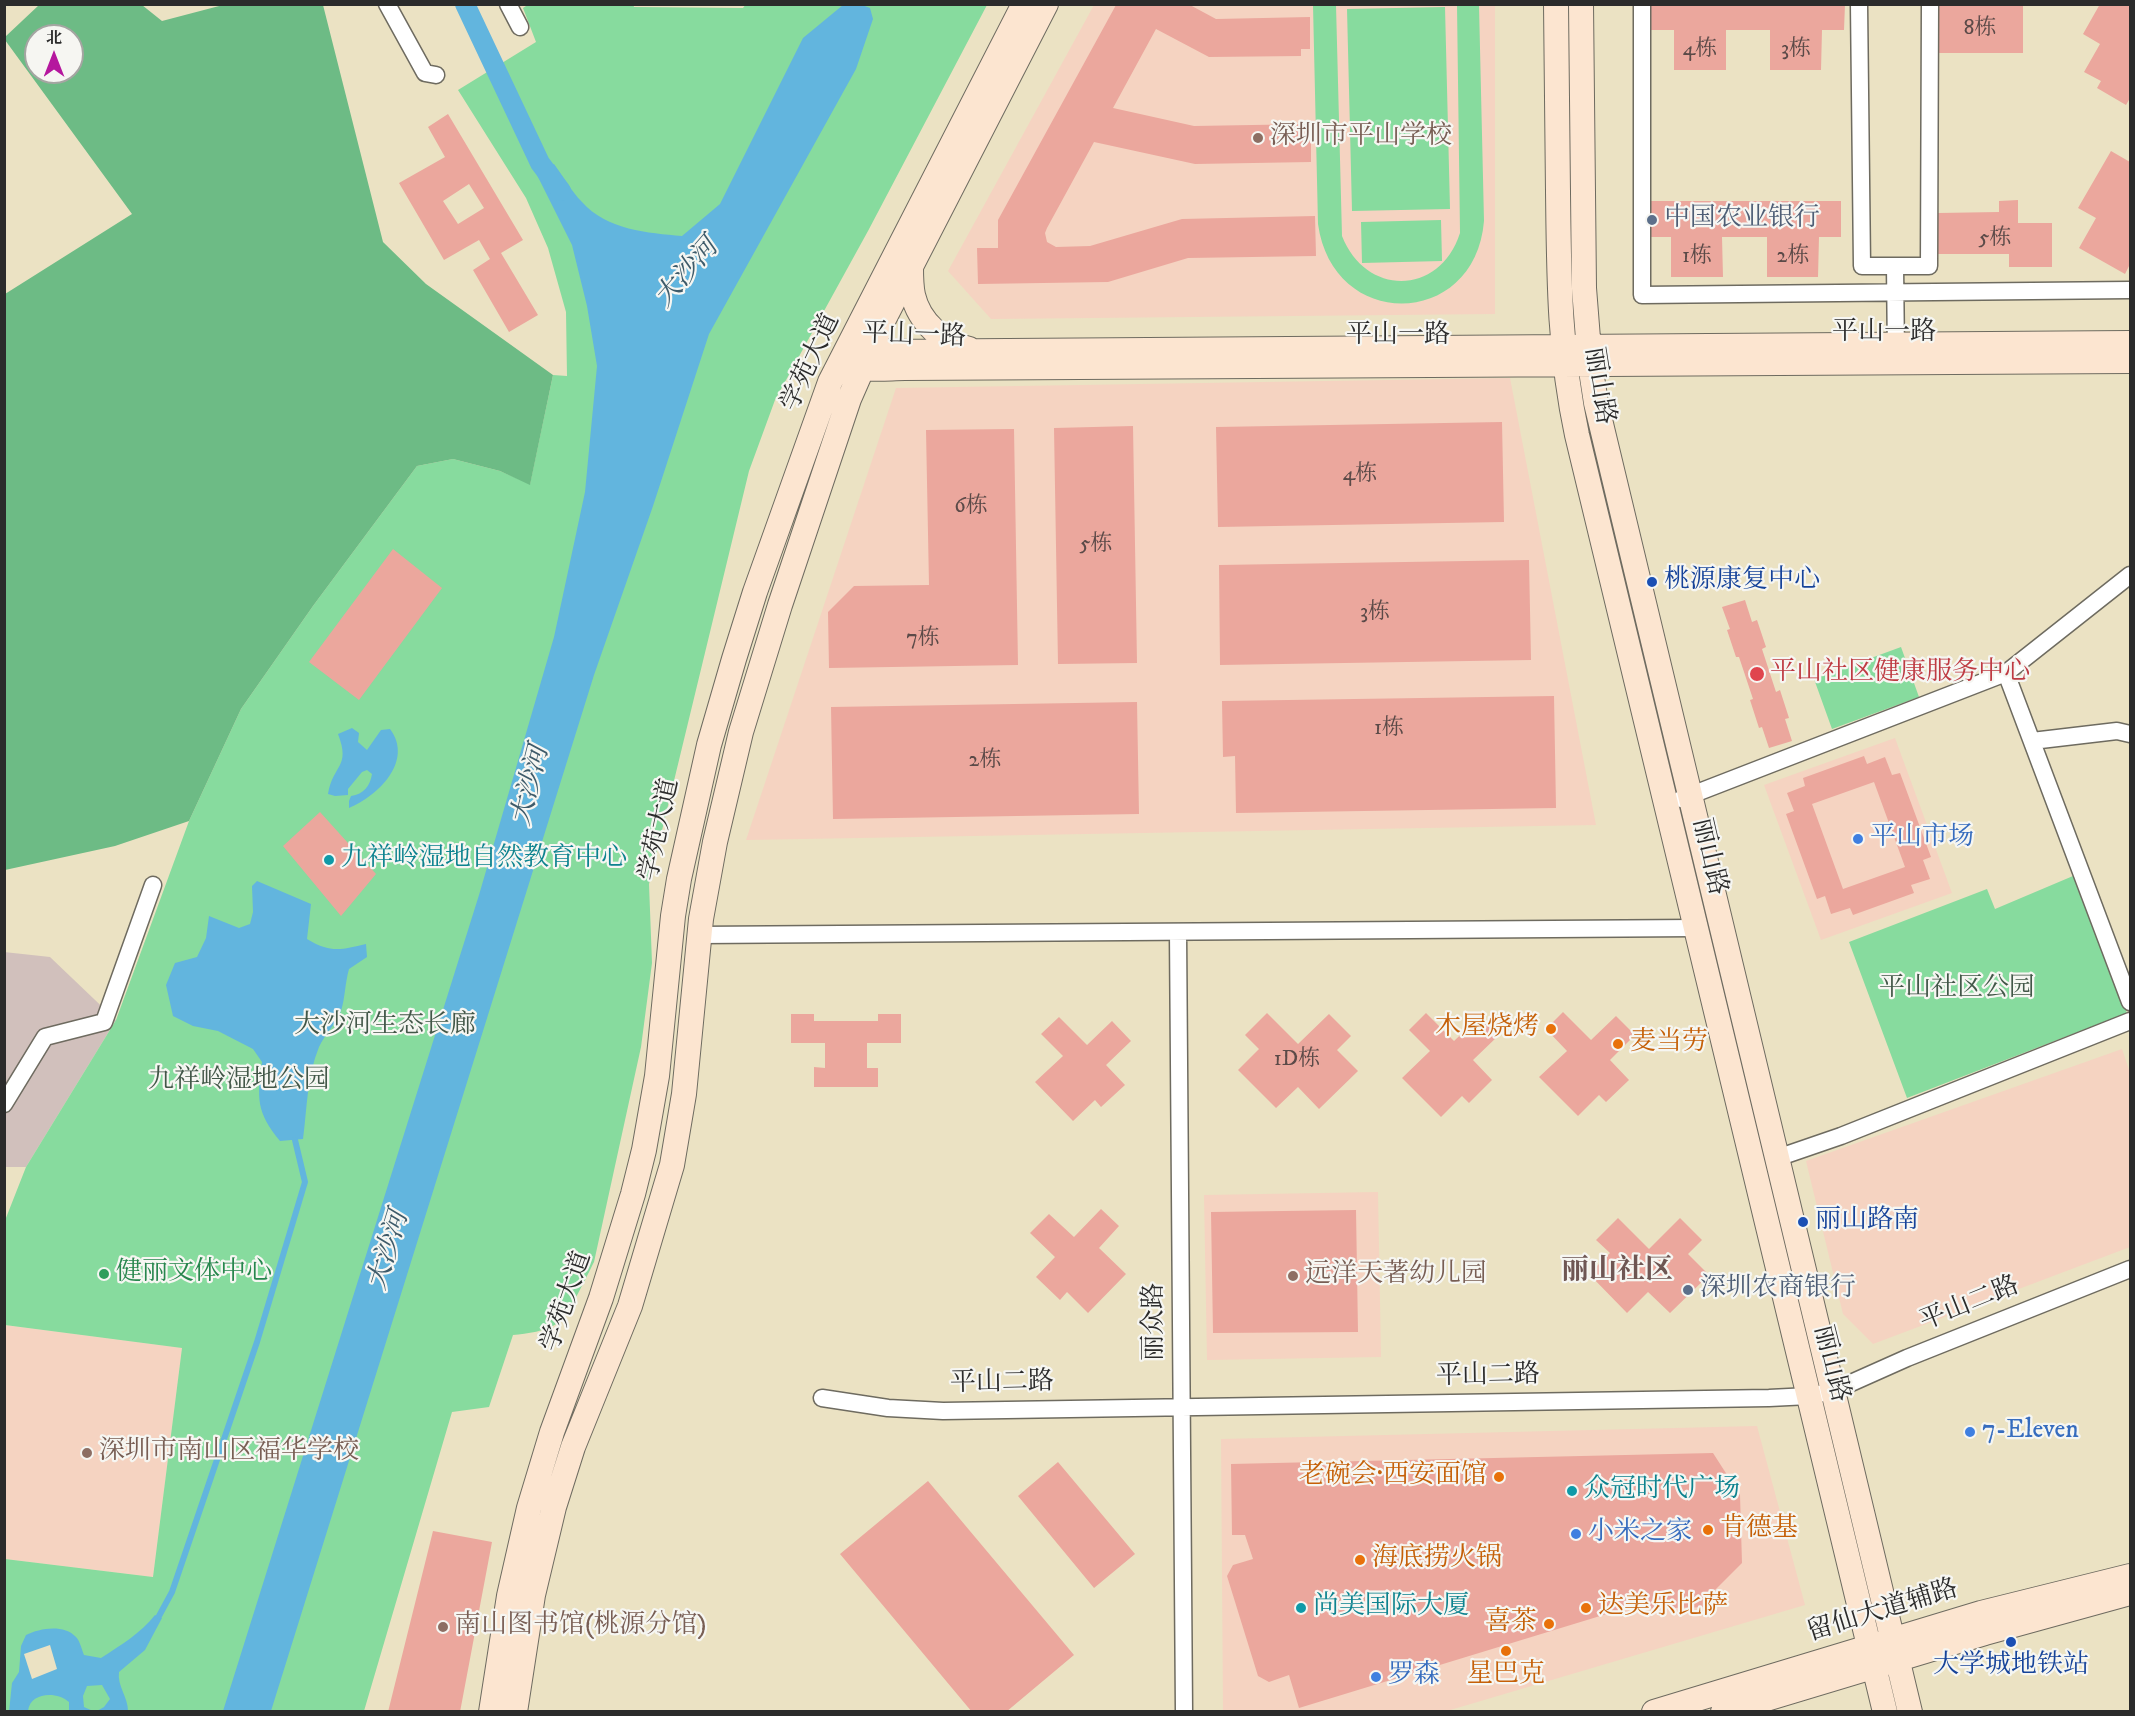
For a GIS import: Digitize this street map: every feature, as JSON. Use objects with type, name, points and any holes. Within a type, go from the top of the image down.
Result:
[{"type":"street","points":[[387,4],[425,73],[436,75]]},
{"type":"street","points":[[507,4],[520,27]]},
{"type":"street","name":"学苑大道","points":[[515,1712],[533,1594],[554,1507],[573,1447],[630,1306],[672,1165],[684,1094],[699,935],[715,842],[741,732],[857,360],[1024,4]]},
{"type":"street","name":"学苑大道","points":[[491,1712],[509,1596],[529,1508],[552,1432],[607,1279],[633,1194],[648,1131],[662,1038],[673,916],[679,879],[709,745],[755,592],[818,414],[857,360],[911,267],[1046,4]]},
{"type":"street","name":"丽山路","points":[[1556,4],[1559,287],[1564,356],[1577,435],[1885,1712]]},
{"type":"street","name":"丽山路","points":[[1581,4],[1584,288],[1589,356],[1600,426],[1910,1712]]},
{"type":"street","points":[[1642,4],[1642,295],[2130,290]]},
{"type":"street","points":[[1859,4],[1862,266],[1929,266],[1930,4]]},
{"type":"street","points":[[1896,266],[1896,354]]},
{"type":"street","points":[[911,267],[913,295],[925,320],[936,333],[949,342],[980,351]]},
{"type":"street","name":"平山一路","points":[[1896,354],[2130,343]]},
{"type":"street","name":"平山一路","points":[[857,360],[980,351],[1564,356]]},
{"type":"street","name":"平山一路","points":[[857,360],[1896,354],[2130,361]]},
{"type":"street","points":[[1666,805],[2006,673],[2130,575]]},
{"type":"street","points":[[2006,673],[2130,1002]]},
{"type":"street","points":[[2032,741],[2117,731],[2130,734]]},
{"type":"street","points":[[4,1104],[45,1037],[104,1022],[153,885]]},
{"type":"street","points":[[699,935],[1695,928]]},
{"type":"street","name":"丽众路","points":[[1178,932],[1184,1712]]},
{"type":"street","points":[[1777,1158],[1841,1136],[2130,1021]]},
{"type":"street","name":"平山二路","points":[[822,1398],[888,1408],[943,1411],[1809,1396],[1833,1391],[1906,1358],[2130,1269]]},
{"type":"street","name":"留仙大道辅路","points":[[1895,1649],[1981,1613],[2130,1576]]},
{"type":"street","name":"留仙大道辅路","points":[[1654,1712],[1895,1649],[2130,1593]]},
{"type":"street","name":"留仙大道辅路","points":[[1724,1712],[1872,1656]]},
{"type":"shaded area","name":"深圳市平山学校","points":[[1094,5],[1495,5],[1495,314],[991,319],[948,271]]},
{"type":"shaded area","points":[[1510,378],[1596,825],[746,840],[896,388]]},
{"type":"shaded area","name":"平山市场","points":[[1895,738],[1952,893],[1821,940],[1764,785]]},
{"type":"shaded area","points":[[4,952],[50,957],[116,1020],[26,1167],[5,1167]]},
{"type":"shaded area","points":[[2122,1049],[2130,1073],[2130,1247],[1873,1344],[1843,1314],[1806,1161]]},
{"type":"shaded area","name":"远洋天著幼儿园","points":[[1378,1192],[1381,1357],[1207,1360],[1204,1195]]},
{"type":"shaded area","name":"深圳市南山区福华学校","points":[[5,1325],[182,1348],[153,1577],[5,1559]]},
{"type":"shaded area","points":[[1757,1426],[1805,1605],[1447,1711],[1223,1711],[1221,1439]]},
{"type":"green space","name":"大沙河生态长廊","points":[[529,4],[633,4],[634,7],[743,8],[746,4],[987,5],[868,231],[775,400],[749,471],[649,884],[652,963],[641,1047],[594,1262],[572,1304],[558,1323],[542,1330],[513,1335],[489,1407],[452,1412],[364,1711],[5,1711],[5,1559],[153,1577],[182,1348],[5,1325],[4,1223],[26,1167],[116,1020],[189,821],[241,709],[313,606],[417,466],[453,459],[500,471],[530,484],[553,375],[567,376],[566,312],[548,248],[526,198],[458,90],[536,42],[523,8]]},
{"type":"green space","points":[[39,5],[142,5],[162,21],[223,5],[323,5],[383,242],[426,284],[553,375],[530,485],[500,471],[453,459],[417,466],[313,606],[241,709],[189,821],[115,846],[5,870],[5,294],[132,214],[37,84],[84,84],[84,24],[24,24],[24,66],[5,37]]},
{"type":"green space","points":[[1313,5],[1336,5],[1342,236],[1353,256],[1368,270],[1385,278],[1402,281],[1420,278],[1436,269],[1450,254],[1460,233],[1457,5],[1479,5],[1484,221],[1475,257],[1456,282],[1431,298],[1403,304],[1375,299],[1349,284],[1329,259],[1318,224]]},
{"type":"green space","points":[[1445,7],[1450,209],[1352,211],[1347,9]]},
{"type":"green space","points":[[1441,220],[1442,261],[1362,263],[1361,222]]},
{"type":"green space","points":[[1901,647],[1919,697],[1832,729],[1814,679]]},
{"type":"green space","name":"平山社区公园","points":[[2073,876],[2127,1013],[1907,1098],[1849,942],[1987,889],[1995,909]]},
{"type":"water","name":"大沙河","points":[[843,5],[862,5],[870,8],[873,19],[856,69],[709,334],[653,506],[594,675],[271,1711],[223,1711],[479,895],[554,637],[585,492],[597,366],[587,306],[572,245],[537,175],[554,164],[578,198],[603,219],[629,228],[682,236],[720,204],[803,38]]},
{"type":"water","points":[[352,728],[359,733],[358,742],[367,750],[381,730],[390,729],[396,741],[398,753],[395,765],[381,786],[349,808],[351,796],[366,789],[372,774],[367,770],[362,772],[348,789],[348,795],[328,794],[343,754],[338,734]]},
{"type":"water","points":[[257,881],[311,904],[307,939],[322,947],[336,949],[366,944],[367,957],[349,969],[341,1011],[321,1042],[315,1058],[308,1092],[303,1139],[280,1141],[266,1121],[259,1095],[262,1062],[253,1049],[218,1031],[193,1026],[173,1016],[166,985],[175,963],[197,957],[206,938],[209,916],[239,928],[250,924],[253,912],[252,886]]},
{"type":"water","points":[[155,1615],[162,1618],[145,1650],[119,1672],[128,1711],[97,1711],[104,1707],[110,1699],[102,1685],[87,1686],[83,1696],[84,1707],[93,1711],[69,1711],[69,1702],[64,1698],[45,1695],[34,1700],[28,1711],[9,1712],[12,1683],[19,1672],[21,1646],[26,1635],[52,1628],[65,1630],[77,1639],[84,1655],[101,1658],[137,1633]]},
{"type":"pier","points":[[50,1645],[57,1669],[32,1679],[24,1654]]},
{"type":"building","points":[[1651,4],[1845,4],[1844,30],[1822,30],[1821,70],[1770,70],[1770,30],[1726,30],[1726,70],[1674,70],[1674,30],[1651,30]]},
{"type":"building","points":[[1938,4],[2023,4],[2023,53],[1938,53]]},
{"type":"building","points":[[2100,4],[2130,4],[2130,98],[2126,105],[2097,88],[2101,81],[2084,72],[2100,44],[2083,34]]},
{"type":"building","points":[[1116,5],[1190,5],[1216,19],[1310,17],[1310,49],[1301,49],[1301,56],[1209,57],[1156,29],[1113,108],[1194,126],[1311,124],[1311,162],[1195,164],[1094,142],[1047,228],[1045,233],[1047,242],[1056,247],[1090,246],[1182,219],[1315,216],[1316,256],[1188,258],[1108,282],[978,284],[977,248],[998,248],[998,220]]},
{"type":"building","points":[[448,114],[523,240],[501,253],[538,315],[509,332],[473,270],[490,259],[479,240],[444,260],[399,183],[445,157],[428,127]],"holes":[[[469,184],[484,208],[458,224],[443,201]]]},
{"type":"building","points":[[2111,151],[2130,162],[2130,264],[2125,274],[2079,248],[2096,218],[2078,208]]},
{"type":"building","points":[[2018,200],[2018,223],[2052,223],[2052,267],[2009,267],[2009,254],[1938,254],[1938,213],[1999,212],[1999,201]]},
{"type":"building","points":[[1648,201],[1841,201],[1841,237],[1819,237],[1818,277],[1767,277],[1767,237],[1722,237],[1723,277],[1671,277],[1671,237],[1648,237]]},
{"type":"building","points":[[1502,422],[1504,522],[1218,527],[1216,427]]},
{"type":"building","points":[[1133,426],[1137,663],[1058,664],[1054,428]]},
{"type":"building","points":[[1014,429],[1018,665],[829,668],[828,612],[854,586],[929,585],[926,430]]},
{"type":"building","points":[[393,549],[442,588],[359,700],[309,662]]},
{"type":"building","points":[[1529,560],[1531,660],[1220,665],[1219,565]]},
{"type":"building","name":"平山社区健康服务中心","points":[[1745,600],[1752,622],[1757,620],[1766,647],[1762,649],[1776,692],[1780,690],[1789,718],[1785,719],[1792,741],[1769,748],[1762,727],[1759,728],[1750,700],[1753,699],[1739,657],[1736,657],[1722,607]]},
{"type":"building","points":[[1554,696],[1556,808],[1236,813],[1235,756],[1223,757],[1222,701]]},
{"type":"building","points":[[1137,702],[1139,814],[833,819],[831,707]]},
{"type":"building","points":[[1864,756],[1867,764],[1885,757],[1892,775],[1900,773],[1931,857],[1923,860],[1930,879],[1911,885],[1914,893],[1853,915],[1850,908],[1831,914],[1825,896],[1817,899],[1786,814],[1794,811],[1787,793],[1805,786],[1803,778]],"holes":[[[1874,782],[1905,867],[1843,889],[1812,804]]]},
{"type":"building","name":"九祥岭湿地自然教育中心","points":[[320,812],[376,874],[341,916],[283,846]]},
{"type":"building","points":[[1563,1012],[1591,1040],[1616,1016],[1635,1035],[1610,1060],[1629,1080],[1606,1102],[1599,1095],[1578,1116],[1539,1077],[1567,1051],[1546,1029]]},
{"type":"building","points":[[1267,1013],[1298,1044],[1329,1014],[1351,1036],[1337,1050],[1358,1071],[1319,1109],[1298,1087],[1276,1108],[1238,1070],[1259,1049],[1245,1035]]},
{"type":"building","points":[[1426,1013],[1454,1041],[1479,1017],[1498,1036],[1473,1060],[1492,1080],[1469,1103],[1462,1096],[1441,1117],[1402,1078],[1430,1051],[1409,1030]]},
{"type":"building","points":[[791,1014],[814,1014],[814,1021],[878,1021],[878,1014],[901,1014],[901,1043],[867,1043],[867,1068],[878,1068],[878,1087],[814,1087],[814,1067],[825,1068],[825,1043],[791,1043]]},
{"type":"building","points":[[1059,1017],[1087,1045],[1112,1021],[1131,1041],[1106,1065],[1125,1085],[1101,1107],[1095,1100],[1073,1121],[1035,1082],[1063,1056],[1041,1034]]},
{"type":"building","points":[[1101,1209],[1119,1226],[1099,1248],[1126,1274],[1088,1313],[1067,1292],[1060,1300],[1036,1277],[1055,1257],[1030,1233],[1049,1214],[1074,1237]]},
{"type":"building","name":"远洋天著幼儿园","points":[[1356,1210],[1358,1332],[1213,1333],[1211,1212]]},
{"type":"building","points":[[1618,1218],[1649,1249],[1680,1218],[1702,1240],[1688,1254],[1709,1275],[1670,1313],[1648,1292],[1627,1313],[1589,1274],[1610,1253],[1596,1240]]},
{"type":"building","points":[[1713,1453],[1740,1495],[1742,1563],[1715,1590],[1716,1607],[1623,1609],[1299,1708],[1289,1675],[1269,1682],[1258,1676],[1227,1576],[1233,1565],[1253,1559],[1245,1535],[1232,1535],[1231,1464]]},
{"type":"building","points":[[1058,1462],[1135,1554],[1094,1588],[1018,1496]]},
{"type":"building","points":[[928,1481],[1074,1655],[1006,1712],[972,1712],[840,1554]]},
{"type":"building","name":"南山图书馆(桃源分馆)","points":[[433,1531],[492,1542],[460,1712],[388,1712]]},
{"type":"waterway","points":[[465,4],[540,163],[561,191]]},
{"type":"waterway","points":[[159,1616],[172,1592],[257,1342],[305,1182],[295,1140]]},
{"type":"place","name":"深圳市平山学校","points":[[1258,138]]},
{"type":"place","name":"中国农业银行","points":[[1652,220]]},
{"type":"place","name":"桃源康复中心","points":[[1652,582]]},
{"type":"place","name":"平山社区健康服务中心","points":[[1757,674]]},
{"type":"place","name":"平山市场","points":[[1858,839]]},
{"type":"place","name":"九祥岭湿地自然教育中心","points":[[329,860]]},
{"type":"place","name":"木屋烧烤","points":[[1551,1029]]},
{"type":"place","name":"麦当劳","points":[[1618,1044]]},
{"type":"place","name":"丽山路南","points":[[1803,1222]]},
{"type":"place","name":"健丽文体中心","points":[[104,1274]]},
{"type":"place","name":"远洋天著幼儿园","points":[[1293,1276]]},
{"type":"place","name":"深圳农商银行","points":[[1688,1290]]},
{"type":"place","name":"7-Eleven","points":[[1970,1432]]},
{"type":"place","name":"深圳市南山区福华学校","points":[[87,1453]]},
{"type":"place","name":"老碗会·西安面馆","points":[[1499,1477]]},
{"type":"place","name":"众冠时代广场","points":[[1572,1491]]},
{"type":"place","name":"肯德基","points":[[1708,1530]]},
{"type":"place","name":"小米之家","points":[[1576,1534]]},
{"type":"place","name":"海底捞火锅","points":[[1360,1560]]},
{"type":"place","name":"尚美国际大厦","points":[[1301,1608]]},
{"type":"place","name":"达美乐比萨","points":[[1586,1608]]},
{"type":"place","name":"喜茶","points":[[1549,1624]]},
{"type":"place","name":"南山图书馆(桃源分馆)","points":[[443,1627]]},
{"type":"place","name":"大学城地铁站","points":[[2011,1642]]},
{"type":"place","name":"星巴克","points":[[1506,1651]]},
{"type":"place","name":"罗森","points":[[1376,1677]]},
{"type":"district","name":"丽山社区","points":[[1617,1272]]},
{"type":"park label","name":"九祥岭湿地公园","points":[[239,1082]]}]
